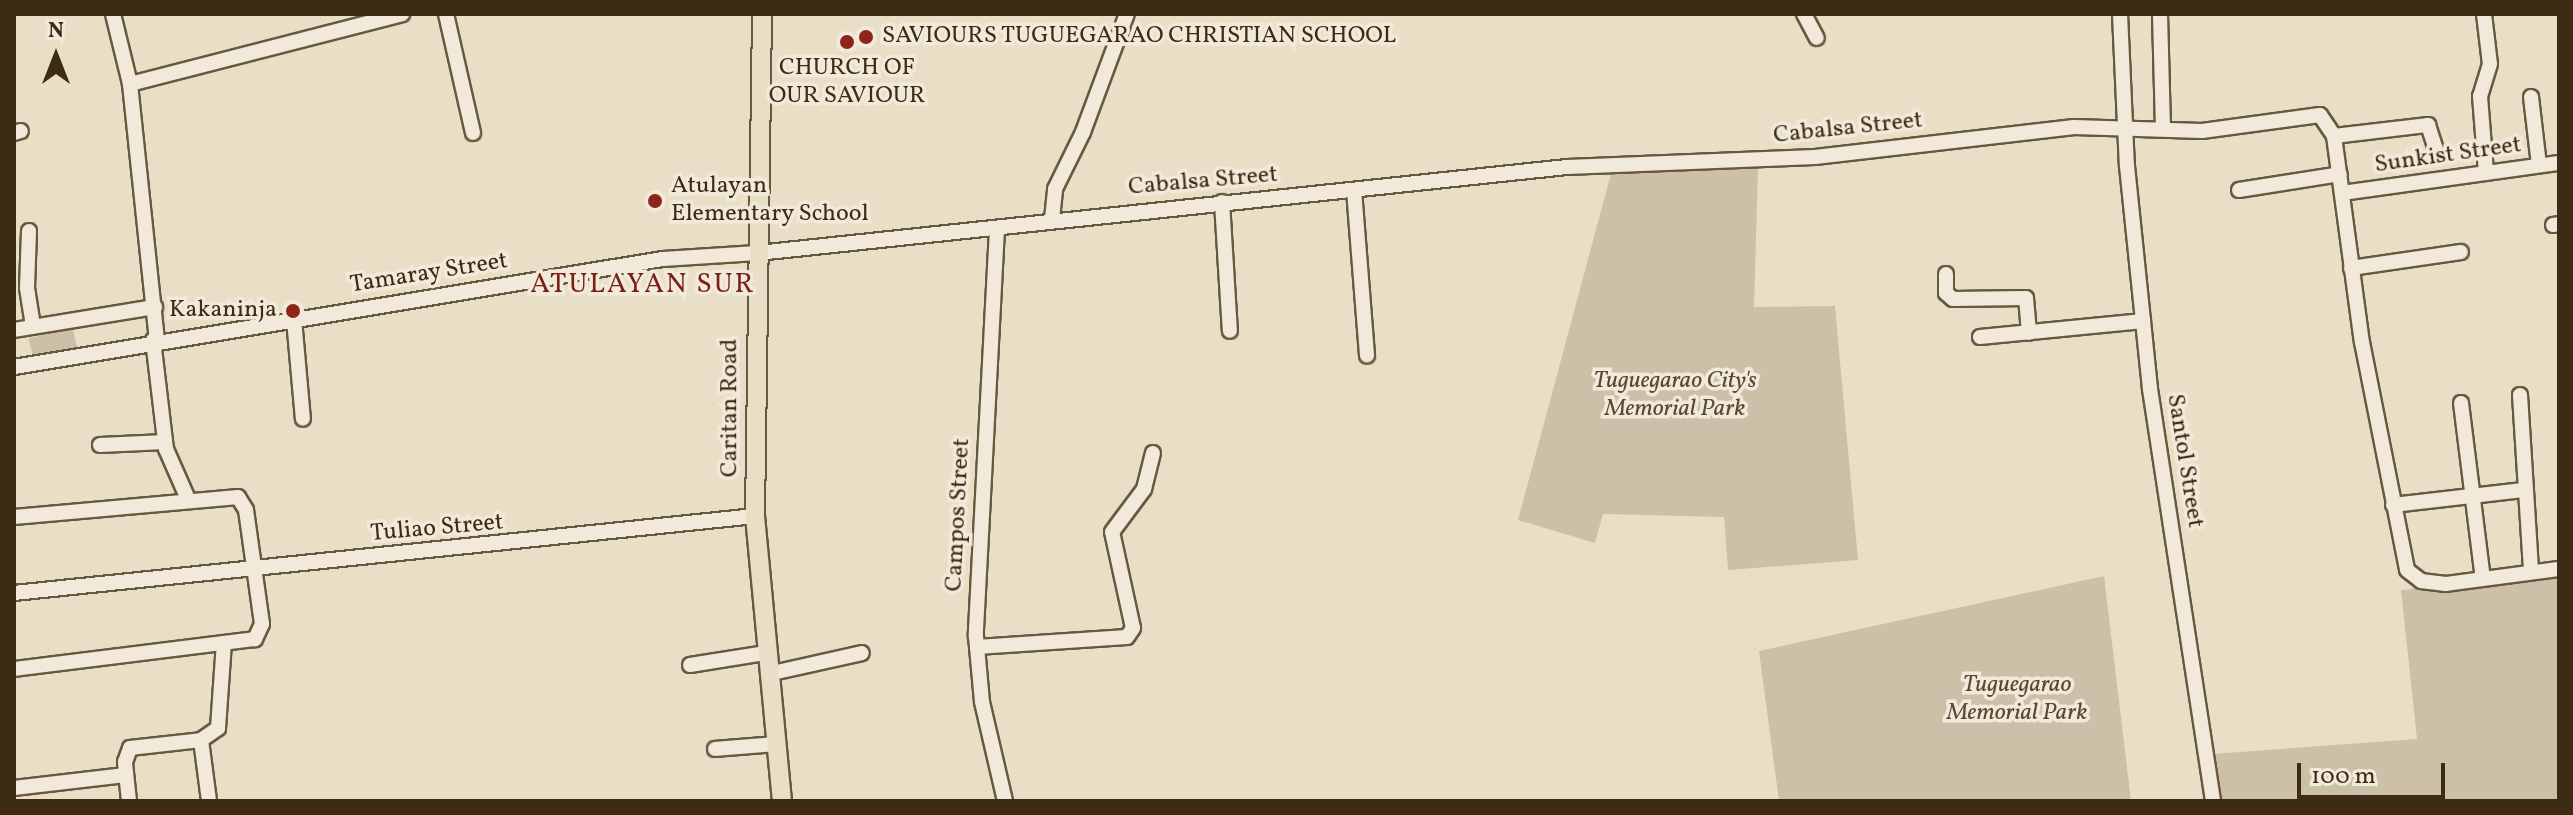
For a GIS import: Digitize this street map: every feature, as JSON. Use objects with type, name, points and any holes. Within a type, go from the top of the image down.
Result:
[{"type":"main road","name":"Caritan Road","points":[[762,14],[755,516],[782,801]]},
{"type":"street","points":[[113,14],[130,84],[155,307],[155,340],[165,442],[188,499]]},
{"type":"street","points":[[130,84],[402,14]]},
{"type":"street","points":[[446,14],[473,133]]},
{"type":"street","points":[[1052,219],[1055,189],[1083,132],[1127,14]]},
{"type":"street","points":[[1804,14],[1817,38]]},
{"type":"street","name":"Santol Street","points":[[2120,14],[2143,321],[2213,801]]},
{"type":"street","points":[[2160,14],[2163,129]]},
{"type":"street","points":[[2484,14],[2490,64],[2480,96],[2486,173]]},
{"type":"street","points":[[2531,97],[2539,165]]},
{"type":"street","name":"Cabalsa Street","points":[[758,253],[997,229],[1052,219],[1567,167],[1815,157],[2041,129],[2126,126],[2225,130],[2311,115],[2326,118],[2334,136]]},
{"type":"street","points":[[2437,152],[2428,125],[2334,136],[2351,268],[2402,558],[2413,577],[2431,584],[2559,569]]},
{"type":"street","name":"Sunkist Street","points":[[2342,193],[2559,163]]},
{"type":"street","points":[[2239,190],[2340,174]]},
{"type":"street","points":[[1354,190],[1367,355]]},
{"type":"street","points":[[1222,202],[1230,331]]},
{"type":"street","name":"Campos Street","points":[[997,229],[977,647],[982,702],[1005,801]]},
{"type":"street","points":[[29,231],[27,288],[33,327]]},
{"type":"street","points":[[2351,268],[2461,252]]},
{"type":"street","name":"Tamaray Street","points":[[14,367],[155,340],[636,262],[758,253]]},
{"type":"street","points":[[1946,274],[1946,293],[1953,299],[2026,298],[2029,333]]},
{"type":"street","points":[[14,330],[155,307]]},
{"type":"street","points":[[294,319],[303,419]]},
{"type":"street","points":[[1980,337],[2143,321]]},
{"type":"street","points":[[2520,395],[2523,490],[2531,572]]},
{"type":"street","points":[[2461,403],[2483,579]]},
{"type":"street","points":[[100,445],[165,442]]},
{"type":"street","points":[[977,647],[1127,637],[1133,628],[1112,532],[1144,489],[1153,453]]},
{"type":"street","points":[[2393,505],[2523,490]]},
{"type":"street","points":[[14,517],[188,499],[238,497],[246,510],[261,630],[255,639],[14,669]]},
{"type":"street","name":"Tuliao Street","points":[[14,593],[755,516]]},
{"type":"street","points":[[129,801],[125,775],[127,754],[135,745],[201,740],[214,733],[222,720],[224,643]]},
{"type":"street","points":[[690,665],[766,653]]},
{"type":"street","points":[[768,674],[862,653]]},
{"type":"street","points":[[201,740],[209,801]]},
{"type":"street","points":[[715,749],[776,744]]},
{"type":"street","points":[[14,788],[125,775]]},
{"type":"green space","name":"Tuguegarao City's Memorial Park","points":[[1758,167],[1754,307],[1835,306],[1858,560],[1728,570],[1724,517],[1603,514],[1595,543],[1518,520],[1612,170]]},
{"type":"green space","points":[[72,327],[78,350],[35,362],[29,339]]},
{"type":"green space","points":[[2559,575],[2559,801],[2218,801],[2212,754],[2417,739],[2401,590]]},
{"type":"green space","name":"Tuguegarao Memorial Park","points":[[2104,576],[2131,801],[1779,801],[1759,651]]},
{"type":"place","name":"SAVIOURS TUGUEGARAO CHRISTIAN SCHOOL","points":[[866,37]]},
{"type":"place","name":"CHURCH OF OUR SAVIOUR","points":[[847,42]]},
{"type":"place","name":"Atulayan Elementary School","points":[[655,201]]},
{"type":"place","name":"Kakaninja","points":[[293,311]]},
{"type":"district","name":"ATULAYAN SUR","points":[[643,285]]}]
